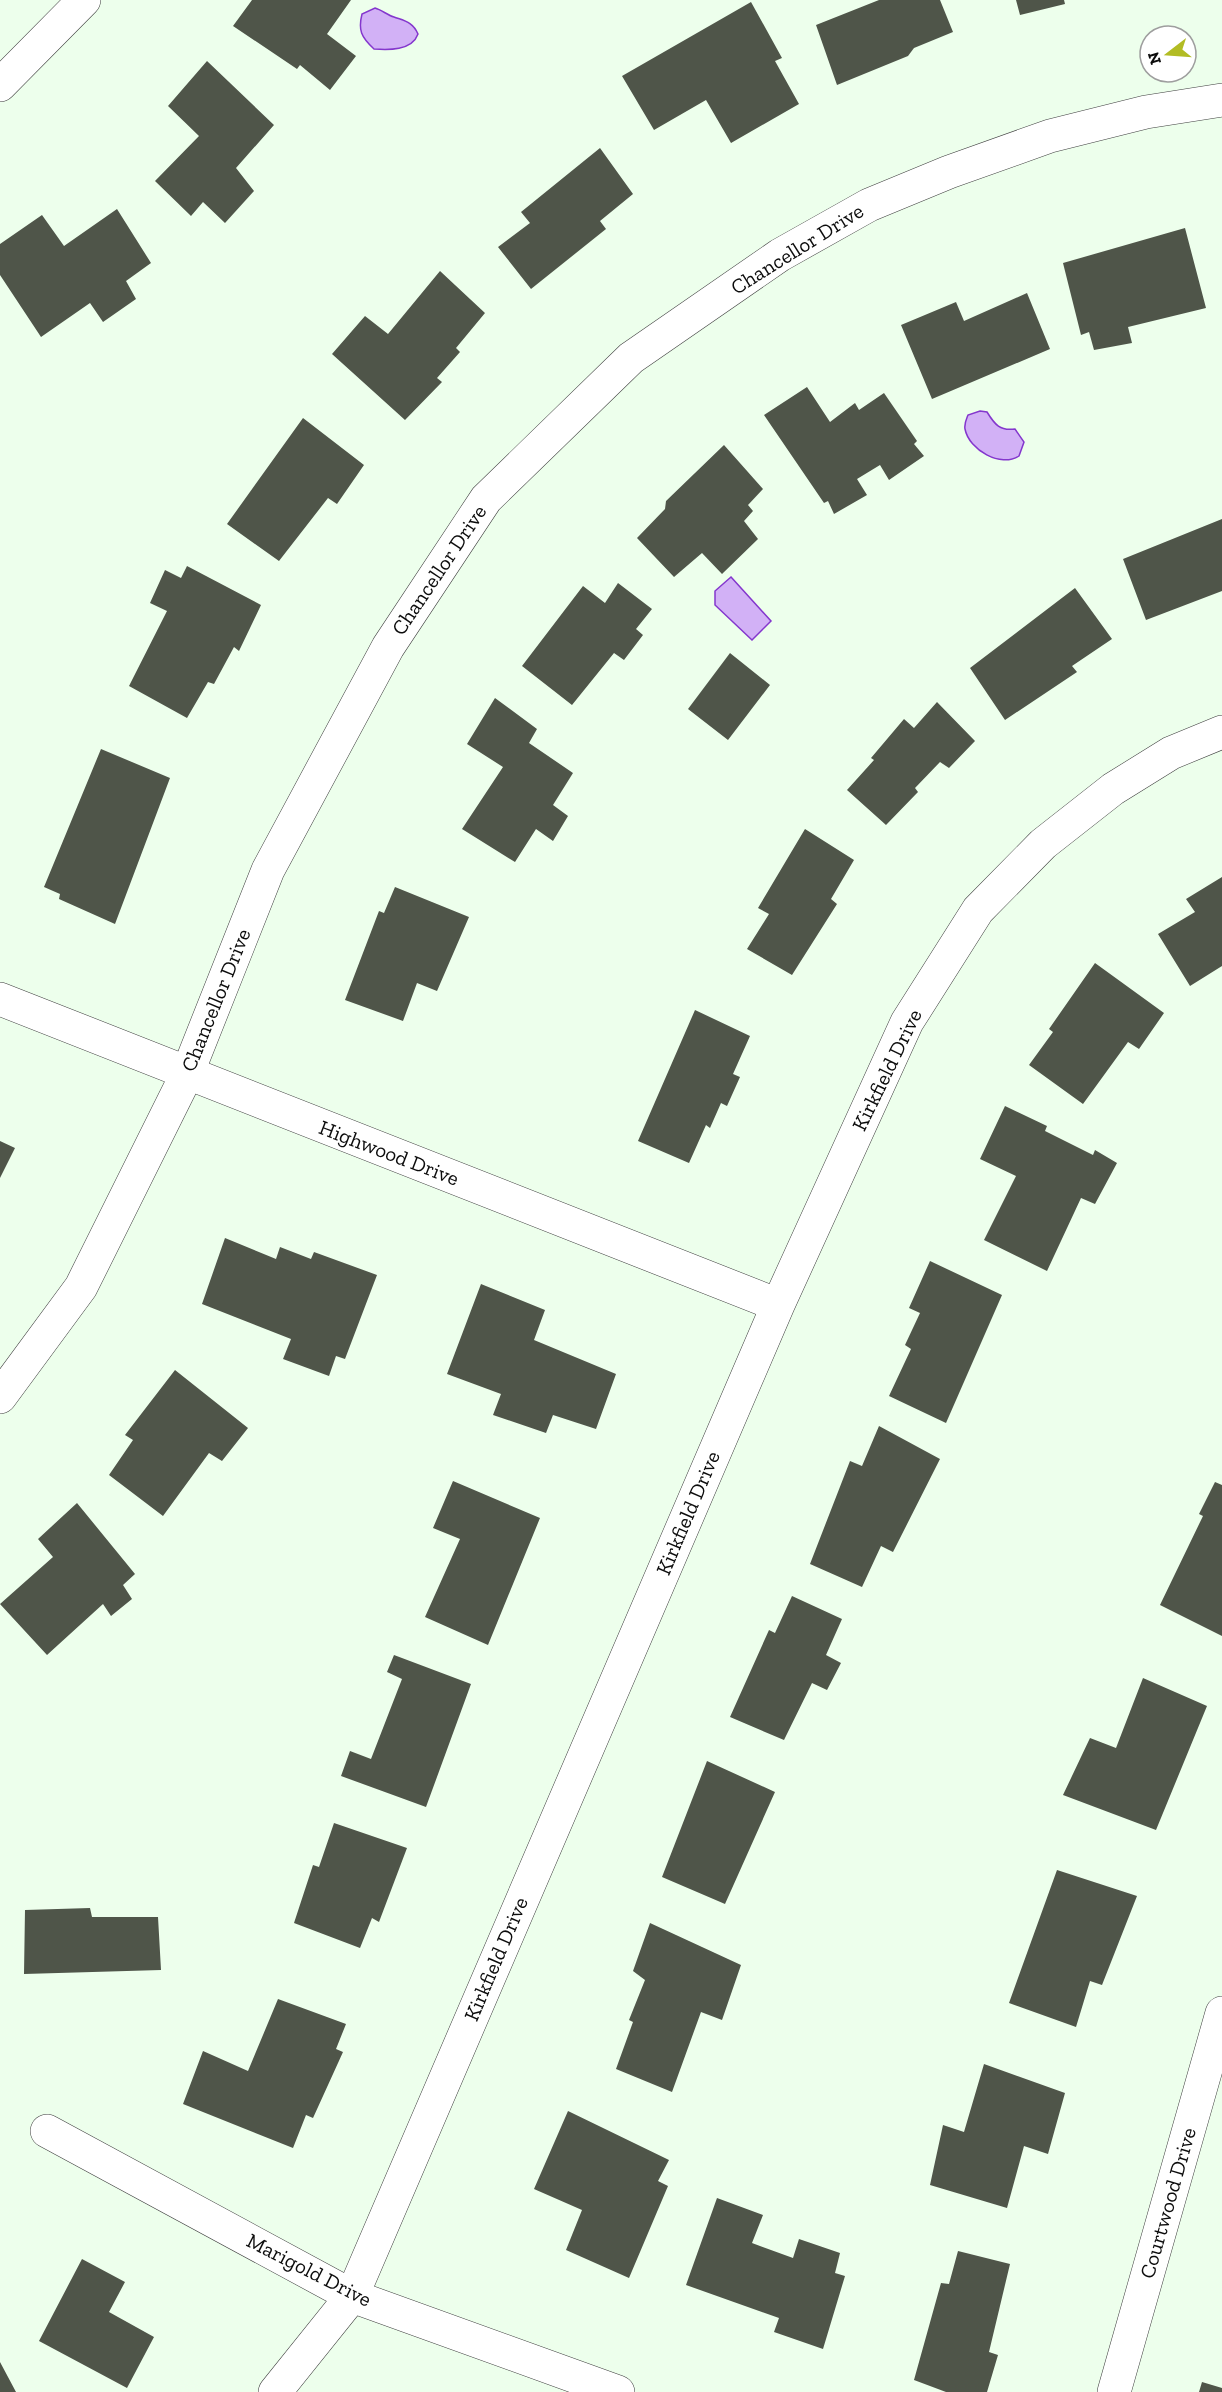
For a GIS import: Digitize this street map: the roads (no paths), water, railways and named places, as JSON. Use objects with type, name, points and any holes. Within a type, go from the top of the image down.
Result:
[{"type":"street","points":[[0,85],[84,0]]},
{"type":"street","name":"Chancellor Drive","points":[[0,1397],[81,1287],[187,1074],[268,870],[388,647],[486,499],[632,358],[780,255],[869,205],[1050,136],[1146,112],[1222,100]]},
{"type":"street","name":"Kirkfield Drive","points":[[275,2392],[352,2296],[778,1305],[907,1022],[978,910],[1044,844],[1113,789],[1171,753],[1222,732]]},
{"type":"street","name":"Highwood Drive","points":[[0,999],[778,1305]]},
{"type":"street","name":"Courtwood Drive","points":[[1114,2392],[1222,2013]]},
{"type":"street","name":"Marigold Drive","points":[[47,2130],[352,2296],[618,2392]]}]
